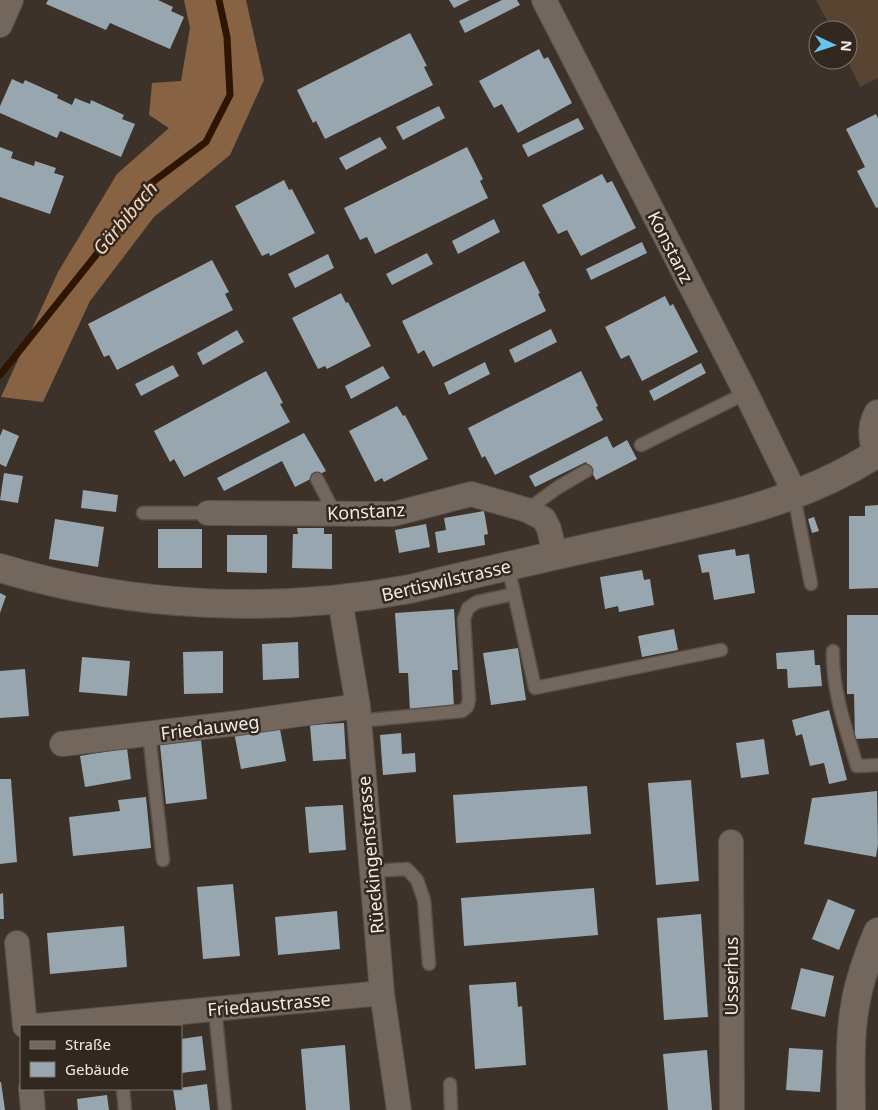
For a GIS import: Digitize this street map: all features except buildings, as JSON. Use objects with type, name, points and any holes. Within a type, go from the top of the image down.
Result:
[{"type":"main road","name":"Bertiswilstrasse","points":[[0,568],[73,587],[154,600],[240,604],[340,600],[410,589],[712,520],[794,496],[878,454],[872,431],[878,414]]},
{"type":"main road","points":[[851,1110],[851,1046],[855,1006],[864,966],[878,932]]},
{"type":"street","points":[[0,25],[12,0]]},
{"type":"street","name":"Konstanz","points":[[544,0],[746,393],[788,479],[794,496]]},
{"type":"street","name":"Konstanz","points":[[208,513],[394,514],[471,494],[527,510],[544,519],[549,529],[555,555]]},
{"type":"street","name":"Rüeckingenstrasse","points":[[340,600],[358,714],[382,993],[399,1110]]},
{"type":"street","name":"Friedauweg","points":[[62,744],[358,714]]},
{"type":"street","name":"Usserhus","points":[[731,842],[732,1110]]},
{"type":"street","points":[[17,943],[25,1025]]},
{"type":"street","name":"Friedaustrasse","points":[[56,1025],[115,1022],[215,1009],[382,993]]},
{"type":"street","points":[[31,1090],[33,1110]]},
{"type":"lane","points":[[641,445],[746,393]]},
{"type":"lane","points":[[527,510],[557,488],[586,471]]},
{"type":"lane","points":[[317,479],[335,514]]},
{"type":"lane","points":[[794,496],[811,584]]},
{"type":"lane","name":"Konstanz","points":[[143,513],[208,513]]},
{"type":"lane","points":[[508,566],[535,688],[721,650]]},
{"type":"lane","points":[[358,714],[462,711],[467,707],[470,700],[464,619],[468,608],[477,602],[514,594]]},
{"type":"lane","points":[[833,651],[832,665],[838,704],[857,766],[878,765]]},
{"type":"lane","points":[[149,734],[163,860]]},
{"type":"lane","points":[[372,871],[407,869],[417,880],[424,900],[429,964]]},
{"type":"lane","points":[[215,1009],[225,1110]]},
{"type":"lane","points":[[450,1084],[451,1110]]},
{"type":"lane","points":[[123,1090],[125,1110]]},
{"type":"shaded area","points":[[184,0],[246,0],[264,80],[230,155],[154,217],[90,301],[43,402],[1,397],[58,272],[117,174],[169,128],[149,115],[152,83],[181,81],[190,28]]},
{"type":"shaded area","points":[[816,0],[878,0],[878,78],[860,87],[852,70],[858,70],[858,20],[827,20]]},
{"type":"waterway","name":"Gärbibach","points":[[0,375],[96,255],[146,187],[206,142],[230,95],[227,37],[219,0]]}]
